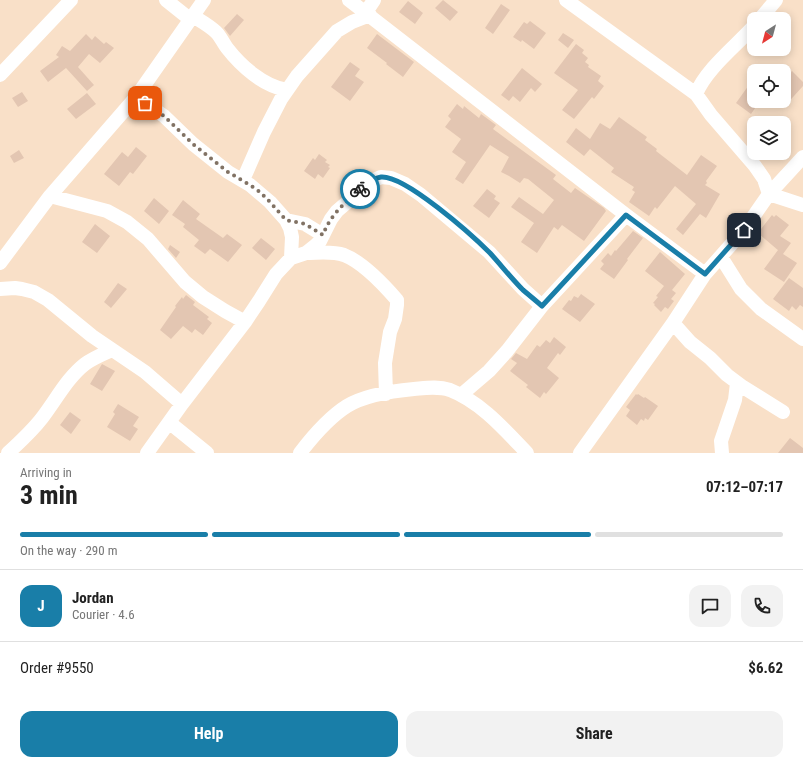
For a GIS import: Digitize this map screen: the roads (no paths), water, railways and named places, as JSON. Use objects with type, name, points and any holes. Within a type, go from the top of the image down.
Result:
[{"type":"street","points":[[0,75],[72,0]]},
{"type":"street","points":[[166,0],[217,33],[236,59],[250,72],[281,89],[287,90]]},
{"type":"street","points":[[0,263],[50,196],[136,97],[204,0]]},
{"type":"street","points":[[349,0],[368,13],[626,215],[705,274]]},
{"type":"street","points":[[243,180],[264,132],[287,90],[311,59],[337,31],[368,13],[374,0]]},
{"type":"street","points":[[566,0],[696,94],[711,115],[755,166],[764,179],[769,194]]},
{"type":"street","points":[[766,12],[776,0]]},
{"type":"street","points":[[696,94],[699,86],[706,76],[747,33]]},
{"type":"street","points":[[136,97],[164,116],[193,144],[228,172],[250,185],[270,202],[286,220],[290,228],[292,237],[291,258]]},
{"type":"street","points":[[580,453],[673,323],[705,274],[721,258],[744,230],[769,194],[803,157]]},
{"type":"street","points":[[306,253],[316,245],[334,215],[362,188],[381,177],[391,178],[405,184],[446,215],[489,252],[523,289],[542,306]]},
{"type":"street","points":[[769,194],[803,205]]},
{"type":"street","points":[[50,196],[107,211],[127,222],[148,239],[185,282],[203,297],[245,322]]},
{"type":"street","points":[[461,395],[489,371],[503,356],[542,306],[626,215]]},
{"type":"street","points":[[286,220],[305,224],[323,235]]},
{"type":"street","points":[[147,453],[170,423],[182,404],[245,322],[260,301],[276,274],[291,258],[306,253],[331,253],[344,256],[352,260],[373,276],[396,300],[398,305],[390,332],[385,363],[386,394]]},
{"type":"street","points":[[721,258],[741,289],[761,309],[803,339]]},
{"type":"street","points":[[0,290],[15,288],[34,292],[59,308],[77,325],[145,372],[182,404]]},
{"type":"street","points":[[673,323],[690,342],[737,383],[783,412]]},
{"type":"street","points":[[8,453],[42,418],[67,383],[77,372],[95,358],[112,350]]},
{"type":"street","points":[[722,453],[721,441],[735,400],[737,383]]},
{"type":"street","points":[[300,453],[324,425],[346,406],[362,399],[405,390],[435,387],[449,389],[475,405],[502,427],[527,453]]},
{"type":"street","points":[[170,423],[207,453]]}]
